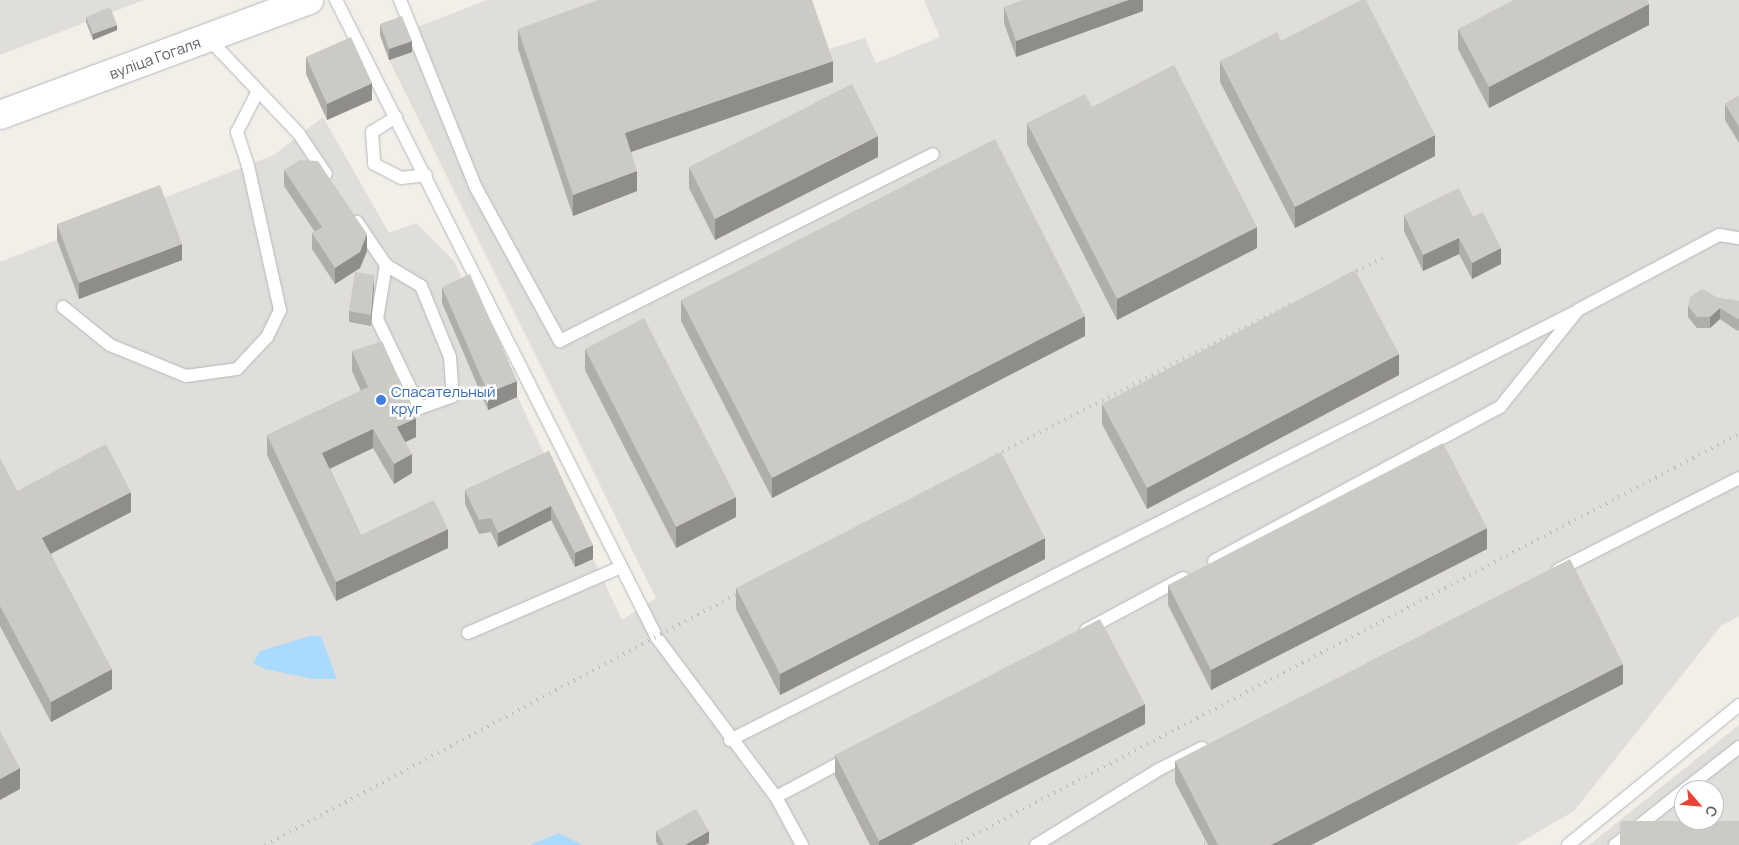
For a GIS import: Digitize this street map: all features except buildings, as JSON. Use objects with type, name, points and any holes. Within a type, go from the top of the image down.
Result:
[{"type":"main road","name":"вуліца Гогаля","points":[[0,114],[309,0]]},
{"type":"lane","points":[[336,0],[426,175],[657,638],[730,740],[776,797],[802,845]]},
{"type":"lane","points":[[400,0],[476,186],[560,341],[933,154]]},
{"type":"lane","points":[[208,38],[299,134],[332,183]]},
{"type":"lane","points":[[63,307],[110,345],[186,376],[237,369],[267,337],[280,310],[248,166],[237,132],[258,91]]},
{"type":"lane","points":[[396,117],[372,132],[374,164],[402,178],[426,175]]},
{"type":"lane","points":[[348,208],[386,265],[421,286],[450,358],[453,396],[420,408],[377,319],[386,265]]},
{"type":"lane","points":[[730,740],[1578,310],[1719,235],[1739,238]]},
{"type":"lane","points":[[1072,637],[1500,407],[1578,310]]},
{"type":"lane","points":[[1547,575],[1739,478]]},
{"type":"lane","points":[[468,633],[621,567]]},
{"type":"lane","points":[[1568,845],[1739,705]]},
{"type":"lane","points":[[1036,845],[1160,769],[1213,742]]},
{"type":"lane","points":[[1697,780],[1739,747]]},
{"type":"lane","points":[[776,797],[863,750]]},
{"type":"lane","points":[[1615,845],[1674,798]]},
{"type":"shaded area","points":[[0,0],[144,0],[0,55]]},
{"type":"shaded area","points":[[487,0],[805,0],[822,51],[865,38],[876,63],[940,37],[924,0],[1739,0],[1739,616],[1721,626],[1574,811],[1516,845],[0,845],[0,262],[274,155],[323,117],[389,233],[416,223],[454,261],[622,620],[656,598],[389,60],[380,35],[403,27],[412,29]]},
{"type":"shaded area","points":[[1739,725],[1739,845],[1589,845]]},
{"type":"water","points":[[310,636],[321,636],[337,679],[313,679],[265,669],[253,663],[260,651]]},
{"type":"water","points":[[559,833],[582,845],[530,845]]},
{"type":"railway","points":[[1344,277],[1387,256]]},
{"type":"railway","points":[[990,458],[1291,304]]},
{"type":"railway","points":[[955,845],[1739,434]]},
{"type":"railway","points":[[265,845],[748,588]]},
{"type":"place","name":"Спасательный круг","points":[[381,400]]}]
